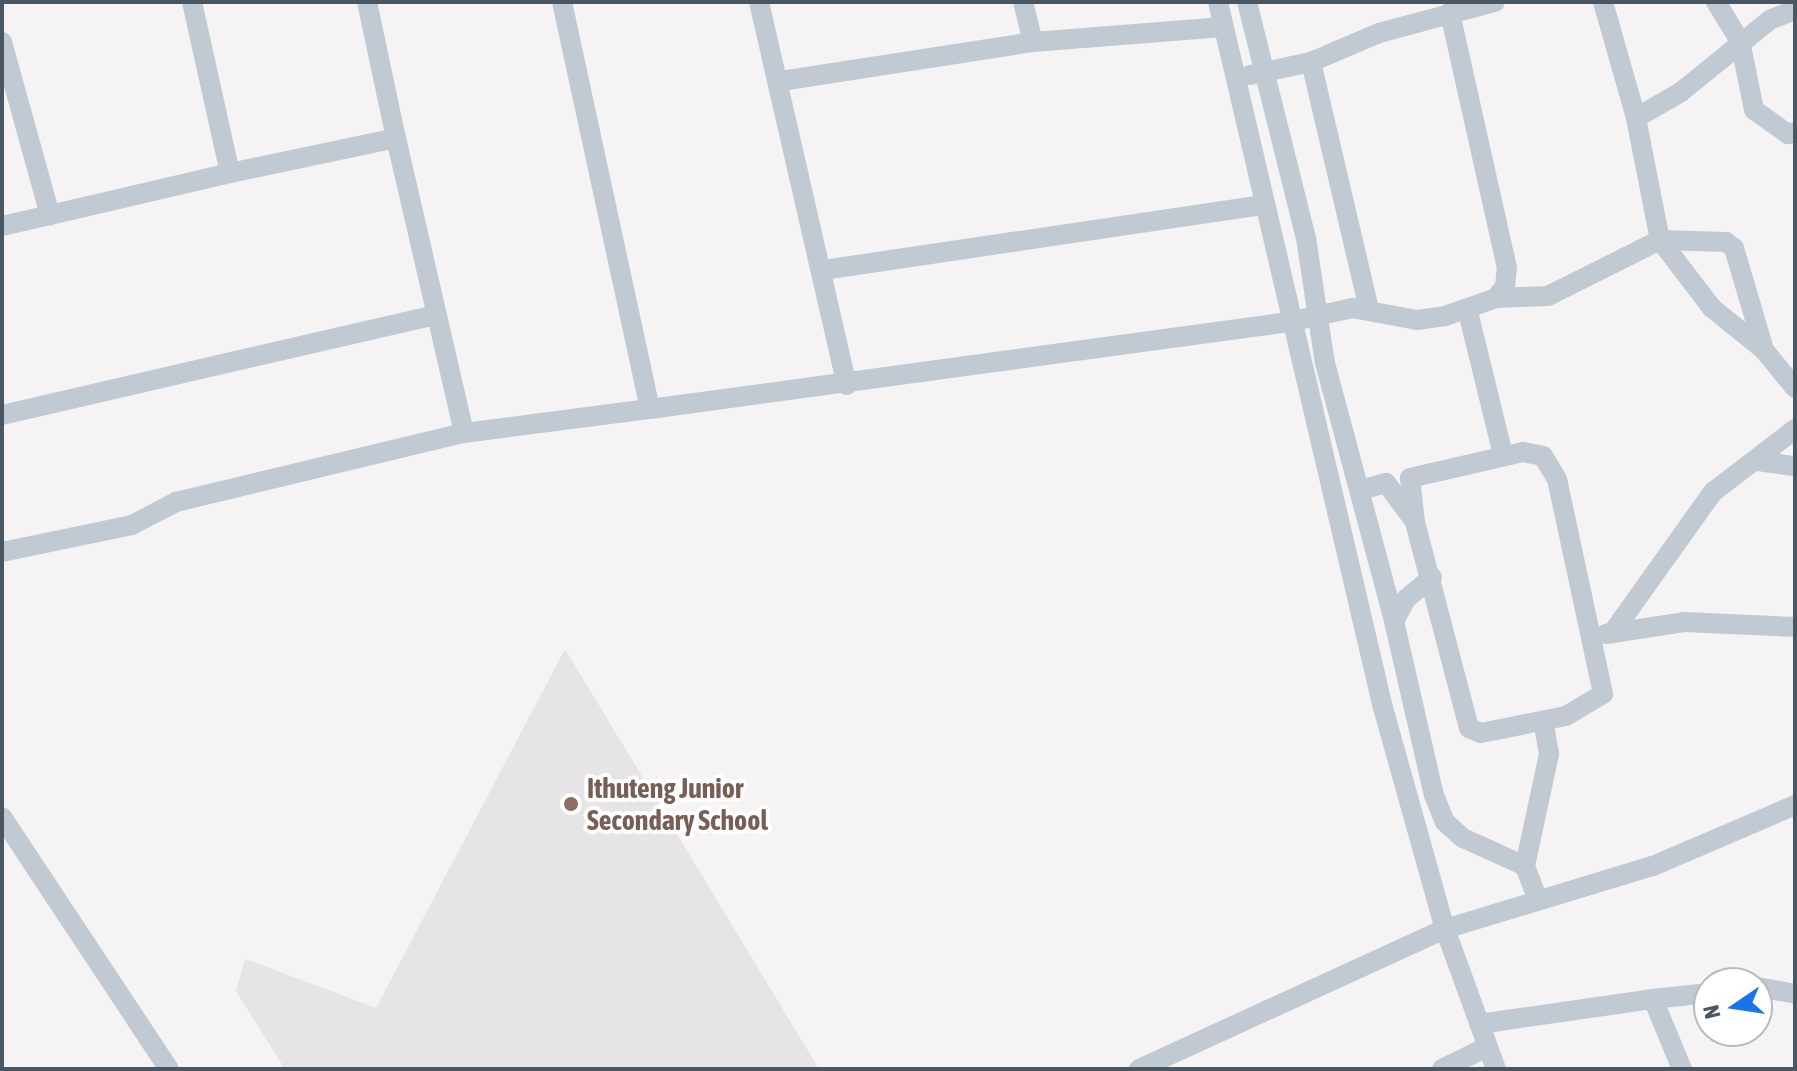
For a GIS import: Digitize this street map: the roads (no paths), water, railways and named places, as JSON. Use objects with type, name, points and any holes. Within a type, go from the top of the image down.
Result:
[{"type":"street","points":[[192,2],[230,173]]},
{"type":"street","points":[[367,2],[464,433]]},
{"type":"street","points":[[562,2],[650,409]]},
{"type":"street","points":[[759,2],[781,81],[847,385]]},
{"type":"street","points":[[1023,2],[1033,42]]},
{"type":"street","points":[[1218,2],[1289,322],[1404,781],[1445,929],[1496,1069]]},
{"type":"street","points":[[1247,2],[1319,313],[1325,363],[1394,621],[1434,795],[1445,822],[1490,853],[1525,866]]},
{"type":"street","points":[[1236,78],[1311,62],[1329,50],[1450,12],[1495,2]]},
{"type":"street","points":[[1603,2],[1636,118],[1660,240],[1712,308],[1764,350],[1795,388]]},
{"type":"street","points":[[1716,2],[1740,41],[1754,110],[1788,134],[1795,132]]},
{"type":"street","points":[[1636,118],[1681,92],[1740,41],[1771,19],[1795,10]]},
{"type":"street","points":[[1450,12],[1507,268],[1505,286],[1496,298]]},
{"type":"street","points":[[781,81],[1033,42],[1223,27]]},
{"type":"street","points":[[2,42],[50,215]]},
{"type":"street","points":[[1311,62],[1369,309]]},
{"type":"street","points":[[2,226],[396,138]]},
{"type":"street","points":[[823,270],[1265,205]]},
{"type":"street","points":[[2,552],[132,525],[176,502],[464,433],[847,385],[1289,322],[1319,313],[1369,309],[1417,320],[1468,312],[1496,298],[1548,296],[1660,240],[1726,242],[1734,248],[1764,350]]},
{"type":"street","points":[[1468,312],[1503,454]]},
{"type":"street","points":[[2,415],[436,315]]},
{"type":"street","points":[[1604,635],[1713,492],[1758,461],[1795,429]]},
{"type":"street","points":[[1360,490],[1503,454],[1543,456],[1557,479],[1604,635],[1603,680],[1599,701],[1543,721],[1481,733],[1469,728],[1432,577],[1415,522],[1410,478]]},
{"type":"street","points":[[1758,461],[1795,466]]},
{"type":"street","points":[[1386,483],[1415,522]]},
{"type":"street","points":[[1394,621],[1406,599],[1432,577]]},
{"type":"street","points":[[1604,635],[1684,622],[1795,627]]},
{"type":"street","points":[[1538,900],[1525,866],[1549,754],[1543,721]]},
{"type":"street","points":[[1380,754],[1404,781]]},
{"type":"street","points":[[1139,1069],[1445,929],[1701,848],[1795,805]]},
{"type":"street","points":[[2,817],[169,1069]]},
{"type":"street","points":[[1773,990],[1795,994]]},
{"type":"street","points":[[1479,1024],[1693,995]]},
{"type":"street","points":[[1653,999],[1682,1069]]},
{"type":"street","points":[[1442,1069],[1487,1047]]},
{"type":"place","name":"Ithuteng Junior Secondary School","points":[[571,804]]}]
